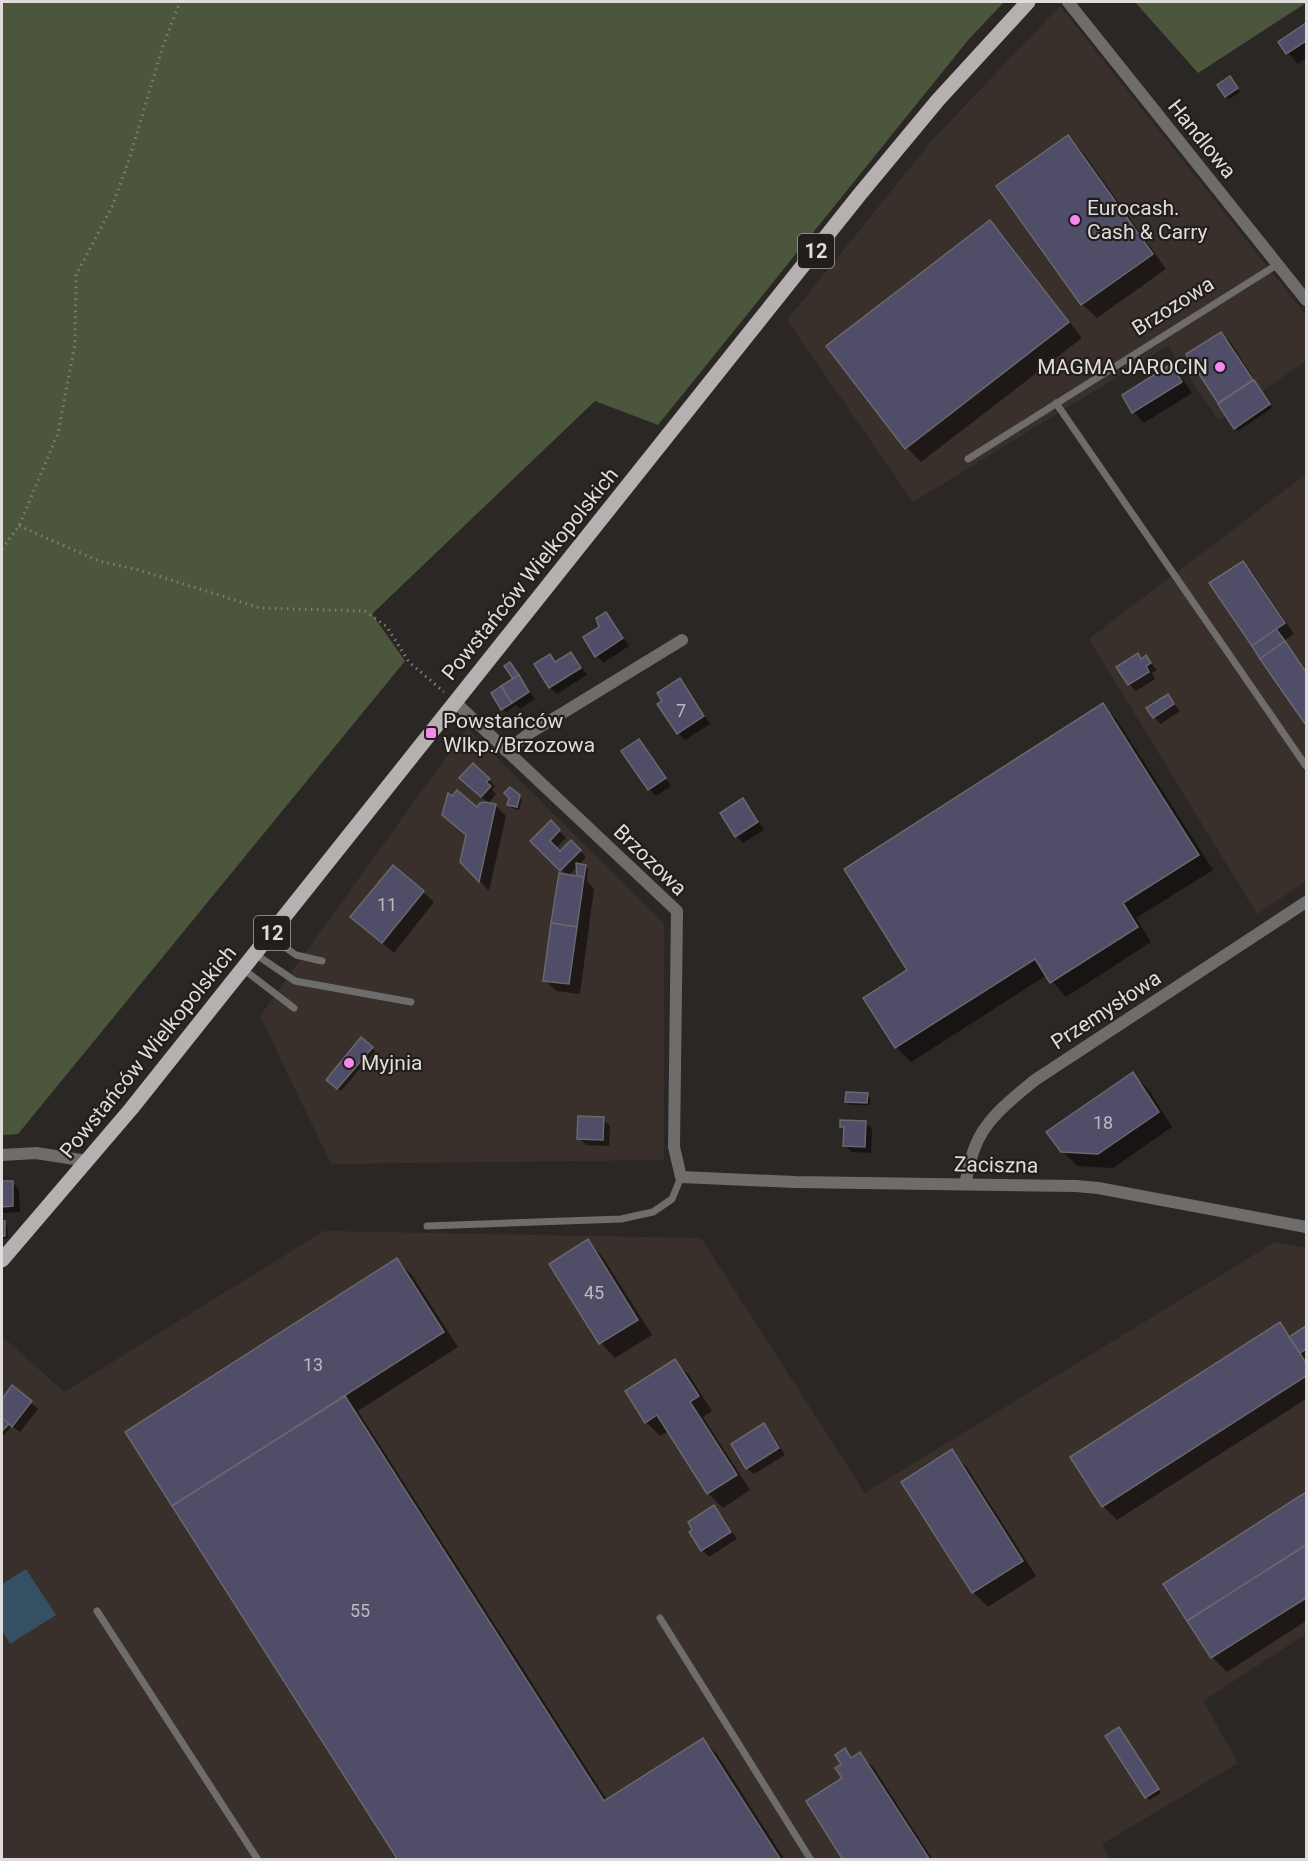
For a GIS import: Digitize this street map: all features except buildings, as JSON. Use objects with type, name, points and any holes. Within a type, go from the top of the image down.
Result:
[{"type":"main road","name":"Powstańców Wielkopolskich","points":[[2,1260],[87,1161],[243,969],[860,194],[938,100],[1028,2]]},
{"type":"street","name":"Handlowa","points":[[1068,2],[1306,300]]},
{"type":"street","points":[[506,750],[682,640]]},
{"type":"street","name":"Brzozowa","points":[[455,702],[677,911],[674,1147],[681,1177]]},
{"type":"street","name":"Przemysłowa","points":[[965,1184],[975,1146],[988,1123],[1013,1098],[1035,1080],[1306,902]]},
{"type":"street","points":[[2,1155],[36,1154],[87,1161]]},
{"type":"street","name":"Zaciszna","points":[[681,1177],[795,1182],[1076,1186],[1098,1188],[1306,1227]]},
{"type":"lane","name":"Brzozowa","points":[[968,459],[1278,264]]},
{"type":"lane","points":[[1056,403],[1306,766]]},
{"type":"lane","points":[[269,936],[296,956],[322,961]]},
{"type":"lane","points":[[255,954],[295,981],[411,1002]]},
{"type":"lane","points":[[243,969],[294,1008]]},
{"type":"lane","points":[[428,1226],[621,1219],[653,1212],[672,1199],[681,1177]]},
{"type":"lane","points":[[97,1611],[258,1860]]},
{"type":"lane","points":[[660,1618],[812,1860]]},
{"type":"path","points":[[2,549],[19,526],[58,433],[75,344],[76,275],[112,207],[128,163],[163,46],[180,2]]},
{"type":"path","points":[[19,526],[99,561],[139,570],[260,608],[365,611],[387,627],[410,662],[455,702]]},
{"type":"shaded area","points":[[1060,6],[1306,315],[1306,361],[1219,421],[1168,346],[913,502],[787,320],[934,138]]},
{"type":"shaded area","points":[[1306,474],[1306,881],[1257,914],[1089,639]]},
{"type":"shaded area","points":[[467,728],[664,924],[664,1160],[331,1164],[260,1016]]},
{"type":"shaded area","points":[[324,1231],[701,1238],[865,1493],[1275,1242],[1306,1248],[1306,1634],[1203,1701],[1238,1763],[1102,1844],[1111,1859],[2,1859],[2,1336],[64,1392]]},
{"type":"green space","points":[[2,2],[1004,2],[969,39],[658,425],[595,401],[372,614],[405,661],[18,1134],[2,1135]]},
{"type":"green space","points":[[1135,2],[1306,2],[1306,3],[1198,73]]},
{"type":"water","points":[[26,1569],[56,1615],[10,1644],[2,1630],[2,1584]]},
{"type":"place","name":"Eurocash. Cash & Carry","points":[[1075,220]]},
{"type":"place","name":"MAGMA JAROCIN","points":[[1220,367]]},
{"type":"place","name":"Powstańców Wlkp./Brzozowa","points":[[431,733]]},
{"type":"place","name":"Myjnia","points":[[349,1063]]}]
